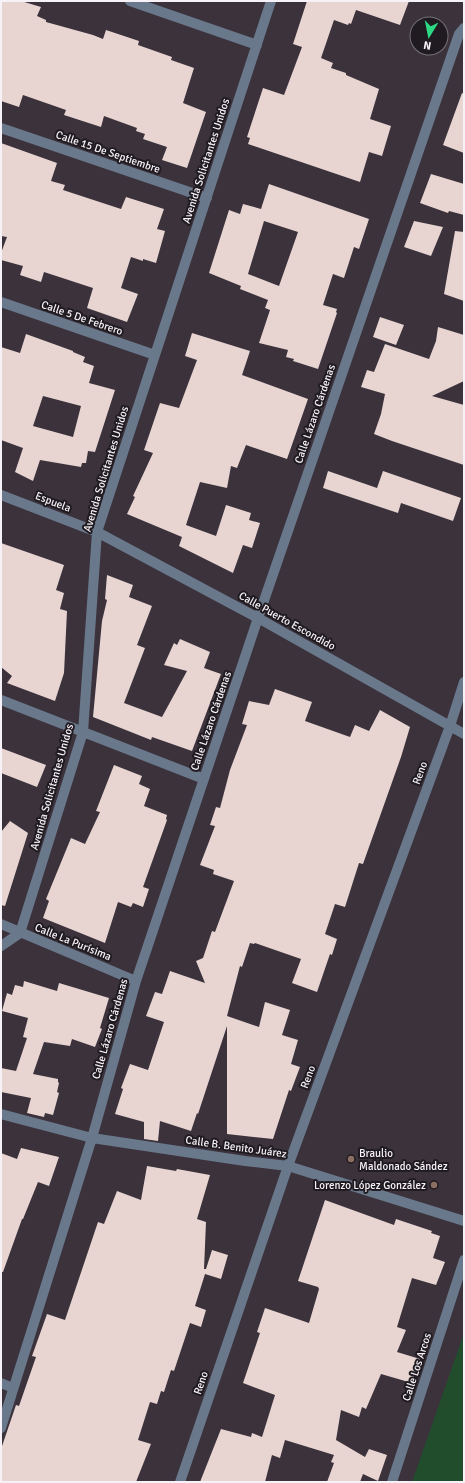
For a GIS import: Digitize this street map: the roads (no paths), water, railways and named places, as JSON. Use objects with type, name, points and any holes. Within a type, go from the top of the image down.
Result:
[{"type":"street","points":[[130,1],[257,45]]},
{"type":"street","name":"Avenida Solicitantes Unidos","points":[[20,933],[83,732],[97,532],[271,1]]},
{"type":"street","name":"Calle Lázaro Cárdenas","points":[[1,1428],[92,1138],[136,981],[258,618],[459,34],[464,28]]},
{"type":"street","name":"Calle 15 De Septiembre","points":[[1,128],[207,198]]},
{"type":"street","name":"Calle 5 De Febrero","points":[[1,302],[155,355]]},
{"type":"street","name":"Espuela","points":[[1,495],[97,532]]},
{"type":"street","name":"Calle Puerto Escondido","points":[[97,532],[258,618],[464,734]]},
{"type":"street","name":"Reno","points":[[180,1482],[288,1166],[450,726],[464,682]]},
{"type":"street","points":[[1,700],[204,779]]},
{"type":"street","name":"Calle La Purísima","points":[[1,924],[136,981]]},
{"type":"street","points":[[1,946],[20,933]]},
{"type":"street","name":"Calle B. Benito Juárez","points":[[1,1114],[92,1138],[288,1166],[464,1221]]},
{"type":"street","name":"Calle Los Arcos","points":[[392,1482],[464,1260]]},
{"type":"street","points":[[1,1382],[13,1388]]},
{"type":"place","name":"Braulio Maldonado Sández","points":[[351,1159]]},
{"type":"place","name":"Lorenzo López González","points":[[434,1185]]}]
